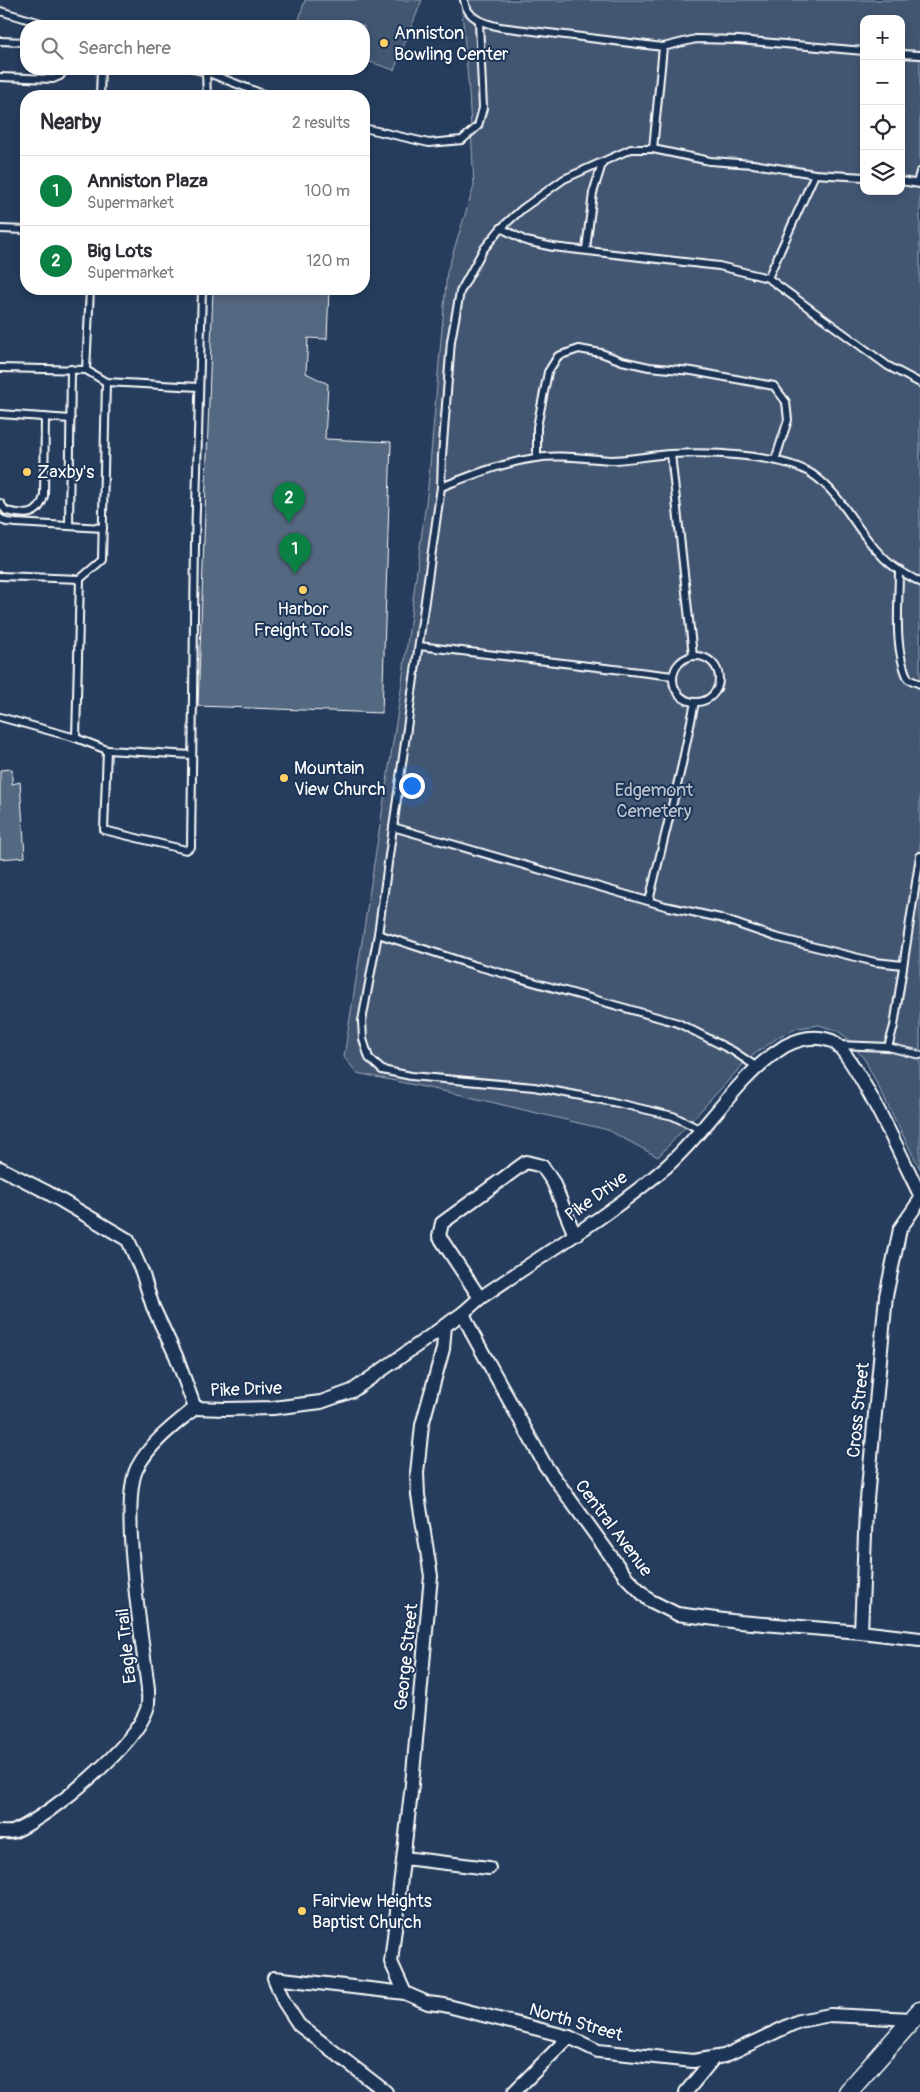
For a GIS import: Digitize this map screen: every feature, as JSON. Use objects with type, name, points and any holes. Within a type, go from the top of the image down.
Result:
[{"type":"street","name":"Pike Drive","points":[[195,1408],[273,1408],[321,1402],[352,1391],[463,1313],[480,1298],[598,1218],[666,1166],[757,1067],[786,1046],[801,1039],[818,1037],[838,1045]]},
{"type":"street","points":[[838,1045],[855,1066],[920,1195]]},
{"type":"street","points":[[480,1298],[439,1236],[442,1223],[526,1162],[542,1166],[554,1182],[574,1233]]},
{"type":"street","points":[[0,1168],[46,1191],[128,1240],[142,1272],[153,1308],[176,1356],[195,1408]]},
{"type":"street","name":"Cross Street","points":[[861,1632],[866,1510],[886,1296],[900,1229],[920,1200]]},
{"type":"street","name":"Central Avenue","points":[[463,1313],[473,1335],[545,1465],[626,1577],[649,1600],[676,1614],[739,1622],[920,1639]]},
{"type":"street","name":"George Street","points":[[405,1993],[391,1962],[404,1858],[431,1576],[418,1496],[417,1473],[422,1425],[443,1350],[445,1326]]},
{"type":"street","name":"Eagle Trail","points":[[0,1832],[13,1832],[42,1815],[94,1774],[130,1737],[147,1708],[148,1689],[134,1566],[131,1494],[136,1469],[158,1438],[195,1408]]},
{"type":"street","points":[[404,1858],[489,1868]]},
{"type":"street","name":"North Street","points":[[386,2092],[299,2025],[284,2002],[274,1978],[405,1993],[428,2003],[444,2005],[568,2036],[598,2051],[692,2061],[724,2056],[799,2021],[830,2014],[916,2015]]},
{"type":"street","points":[[848,2092],[916,2015]]},
{"type":"street","points":[[514,2092],[568,2036]]},
{"type":"street","points":[[686,2092],[713,2059]]},
{"type":"lane","points":[[464,0],[465,7],[478,22],[500,27],[662,47],[696,39],[739,40],[860,51]]},
{"type":"lane","points":[[0,11],[31,20]]},
{"type":"lane","points":[[370,129],[429,143],[462,140],[478,126],[483,108],[478,22]]},
{"type":"lane","points":[[0,41],[20,42]]},
{"type":"lane","points":[[653,149],[662,47]]},
{"type":"lane","points":[[905,54],[920,55]]},
{"type":"lane","points":[[0,77],[53,79],[61,75]]},
{"type":"lane","points":[[100,90],[101,75]]},
{"type":"lane","points":[[206,75],[207,90]]},
{"type":"lane","points":[[214,75],[252,90]]},
{"type":"lane","points":[[701,1130],[673,1116],[578,1095],[534,1087],[412,1076],[382,1070],[369,1058],[363,1040],[362,1021],[378,934],[442,487],[442,456],[451,341],[460,292],[483,250],[502,228],[522,209],[564,179],[602,164],[631,149],[653,149],[710,160],[753,164],[815,174],[860,177]]},
{"type":"lane","points":[[586,249],[593,193],[602,164]]},
{"type":"lane","points":[[905,182],[918,183],[920,172]]},
{"type":"lane","points":[[768,278],[815,174]]},
{"type":"lane","points":[[0,228],[20,230]]},
{"type":"lane","points":[[502,228],[526,241],[552,247],[586,249],[719,266],[768,278],[888,366],[920,383]]},
{"type":"lane","points":[[86,370],[90,295]]},
{"type":"lane","points":[[107,750],[104,830],[186,850],[191,847],[202,295]]},
{"type":"lane","points":[[537,458],[538,427],[548,372],[558,356],[579,349],[601,353],[622,361],[774,386],[786,402],[788,420],[775,460]]},
{"type":"lane","points":[[0,368],[86,370],[106,382],[199,387]]},
{"type":"lane","points":[[69,526],[72,370]]},
{"type":"lane","points":[[0,576],[80,579],[102,560],[106,382]]},
{"type":"lane","points":[[0,414],[71,418]]},
{"type":"lane","points":[[0,503],[6,511],[32,514],[42,504],[44,496],[46,417]]},
{"type":"lane","points":[[442,487],[496,466],[537,458],[560,456],[612,460],[671,454],[722,453],[775,460],[809,472],[824,483],[841,502],[880,555],[899,571],[920,582]]},
{"type":"lane","points":[[671,454],[693,656]]},
{"type":"lane","points":[[0,518],[6,522],[16,523],[103,528]]},
{"type":"lane","points":[[899,571],[899,647],[901,663],[908,679],[920,684]]},
{"type":"lane","points":[[76,738],[80,579]]},
{"type":"lane","points":[[419,646],[673,676]]},
{"type":"lane","points":[[693,656],[701,656],[714,664],[719,678],[715,692],[709,698],[695,702],[681,696],[673,683],[673,676],[680,662],[693,656]]},
{"type":"lane","points":[[649,901],[695,702]]},
{"type":"lane","points":[[0,717],[76,738],[107,750],[192,755]]},
{"type":"lane","points":[[393,827],[649,901],[720,918],[775,936],[875,962],[903,965]]},
{"type":"lane","points":[[888,1047],[894,1026],[920,856]]},
{"type":"lane","points":[[378,934],[473,965],[678,1023],[733,1051],[757,1067]]},
{"type":"lane","points":[[838,1045],[888,1047],[920,1055]]},
{"type":"green space","name":"Anniston Bowling Center","points":[[305,0],[422,0],[394,70],[370,62],[370,20],[299,20]]},
{"type":"green space","name":"Edgemont Cemetery","points":[[461,0],[920,0],[920,1169],[865,1060],[846,1037],[838,1031],[819,1025],[798,1028],[780,1036],[749,1058],[658,1157],[608,1130],[457,1094],[357,1073],[344,1057],[400,697],[428,487],[447,272],[474,186],[469,92]]},
{"type":"building","points":[[213,295],[329,295],[327,339],[308,338],[306,373],[328,384],[325,439],[391,442],[382,713],[198,706]]},
{"type":"building","points":[[12,769],[12,784],[20,782],[25,857],[0,859],[0,770]]},
{"type":"place","name":"Anniston Bowling Center","points":[[384,43]]},
{"type":"place","name":"Zaxby's","points":[[27,472]]},
{"type":"place","name":"Big Lots","points":[[289,523]]},
{"type":"place","name":"Anniston Plaza","points":[[295,574]]},
{"type":"place","name":"Harbor Freight Tools","points":[[303,590]]},
{"type":"place","name":"Mountain View Church","points":[[284,778]]},
{"type":"place","name":"Fairview Heights Baptist Church","points":[[302,1911]]}]
